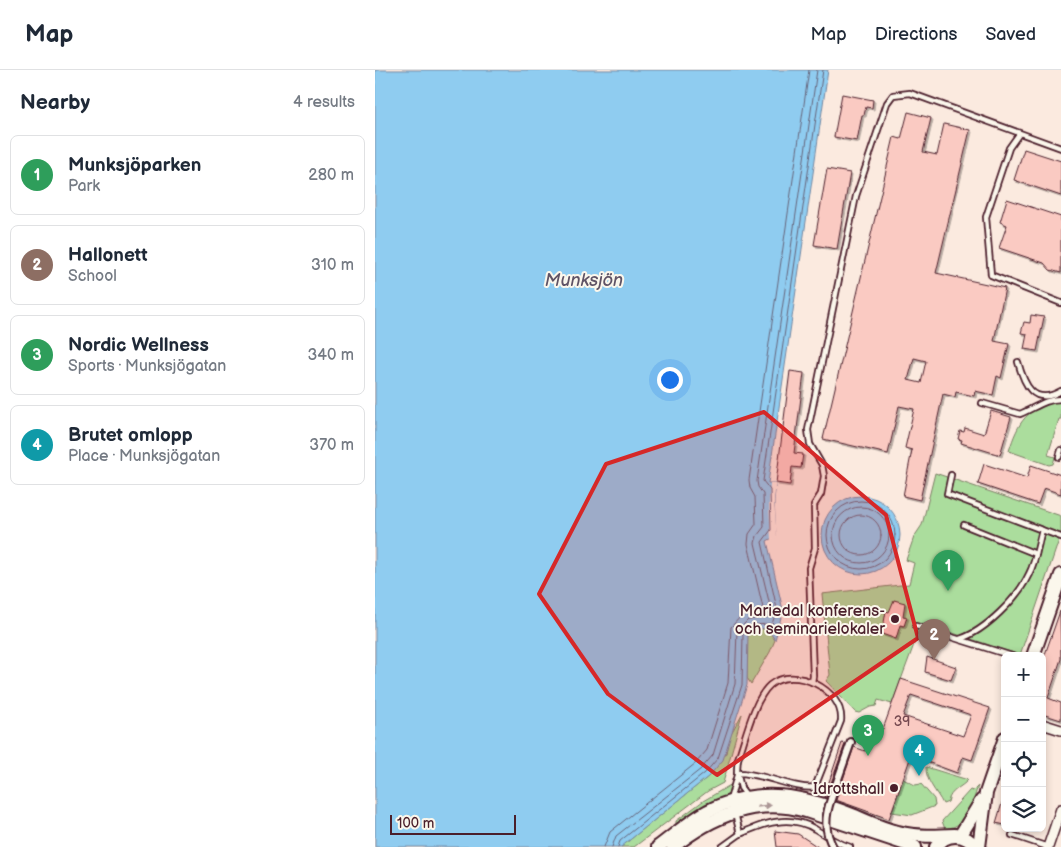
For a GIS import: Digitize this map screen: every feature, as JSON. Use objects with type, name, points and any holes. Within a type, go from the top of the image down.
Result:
[{"type":"main road","points":[[1034,652],[1061,575]]},
{"type":"main road","points":[[977,847],[986,793],[1004,742]]},
{"type":"main road","points":[[936,847],[942,840],[957,836],[986,793]]},
{"type":"main road","points":[[673,847],[709,821],[749,798],[793,796],[825,805],[897,832],[914,835],[957,836],[977,847]]},
{"type":"main road","points":[[658,847],[702,815],[731,808],[762,806],[789,806],[915,847]]},
{"type":"street","points":[[1046,725],[1061,730]]},
{"type":"street","points":[[833,847],[827,834],[826,824],[831,799],[851,742]]},
{"type":"street","points":[[1048,847],[1061,808]]},
{"type":"lane","points":[[811,682],[813,676],[809,568],[815,548],[814,505],[821,494],[825,476],[822,465],[810,444],[808,430],[856,196],[882,114],[893,95],[910,92],[1061,148]]},
{"type":"lane","points":[[1019,134],[1009,148],[986,217],[991,274],[1061,303]]},
{"type":"lane","points":[[1018,362],[1026,388],[1034,393],[1047,396],[1061,391]]},
{"type":"lane","points":[[982,403],[1020,414],[1046,401],[1061,399]]},
{"type":"lane","points":[[1059,458],[1061,450]]},
{"type":"lane","points":[[951,475],[947,494],[1061,537]]},
{"type":"lane","points":[[964,525],[1035,554]]},
{"type":"lane","points":[[960,639],[976,633],[1010,600],[1029,575],[1042,530]]},
{"type":"lane","points":[[916,626],[1001,652]]},
{"type":"lane","points":[[737,774],[751,773],[806,788],[818,785],[841,714],[837,704],[825,690],[811,682],[792,677],[778,679],[768,686],[760,698],[738,759],[731,808],[740,834]]},
{"type":"lane","points":[[737,774],[741,788],[749,798]]},
{"type":"lane","points":[[722,847],[740,834],[760,826],[786,820],[808,826],[850,847]]},
{"type":"lane","points":[[1012,835],[1048,847]]},
{"type":"highlighted area","points":[[764,412],[886,515],[918,638],[717,775],[608,694],[539,594],[606,464]]},
{"type":"green space","points":[[1061,402],[1061,419],[1059,419],[1048,455],[1055,457],[1053,464],[1049,465],[1009,451],[1016,432],[1025,417],[1039,407]]},
{"type":"green space","points":[[935,473],[1061,516],[1061,534],[1021,652],[1011,652],[922,623],[892,704],[878,700],[876,706],[859,713],[855,712],[826,681],[830,675],[822,594],[909,584],[914,563],[906,560],[914,537],[922,525]]},
{"type":"green space","points":[[767,628],[775,640],[751,684],[747,678],[747,635],[753,630]]},
{"type":"green space","points":[[742,714],[723,783],[708,791],[634,847],[621,847],[709,776],[726,753],[729,737]]},
{"type":"green space","points":[[926,767],[968,780],[953,792],[948,802],[943,804],[927,777]]},
{"type":"green space","points":[[903,779],[915,785],[921,784],[934,799],[935,806],[912,815],[892,812]]},
{"type":"green space","points":[[732,784],[730,793],[726,798],[676,826],[676,821],[703,801]]},
{"type":"green space","points":[[978,786],[965,819],[953,827],[945,829],[942,821],[970,790],[973,791]]},
{"type":"water","name":"Munksjön","points":[[375,70],[828,70],[768,483],[776,483],[774,500],[776,536],[767,541],[783,610],[775,640],[767,628],[753,630],[748,635],[747,685],[723,760],[709,776],[621,847],[375,847]]},
{"type":"water","points":[[861,496],[876,499],[889,507],[897,520],[900,535],[897,550],[889,563],[876,571],[861,574],[846,571],[833,563],[825,550],[822,535],[825,520],[833,507],[846,499]]},
{"type":"pier","points":[[770,483],[776,483],[774,500],[777,538],[771,540],[769,505]]},
{"type":"building","points":[[842,94],[873,100],[872,108],[866,107],[864,115],[862,115],[857,141],[834,137]]},
{"type":"building","points":[[908,112],[931,118],[923,152],[937,155],[944,124],[970,130],[936,273],[1005,288],[994,341],[1009,344],[1001,378],[997,376],[993,395],[975,391],[974,396],[956,392],[955,397],[943,394],[920,500],[903,496],[912,450],[905,448],[914,409],[899,406],[888,454],[823,439],[894,137],[901,139]],"holes":[[[914,358],[926,361],[921,383],[908,380]]]},
{"type":"building","points":[[1024,149],[1061,161],[1061,196],[1014,180]]},
{"type":"building","points":[[827,169],[850,173],[837,249],[814,245]]},
{"type":"building","points":[[1007,199],[1061,217],[1061,273],[1050,270],[1044,263],[999,248],[1007,225],[1000,222]]},
{"type":"building","points":[[1031,315],[1044,317],[1037,351],[1024,349],[1027,334],[1021,333],[1024,322],[1030,323]]},
{"type":"building","points":[[790,371],[804,373],[794,453],[803,454],[801,468],[792,467],[790,485],[776,483]]},
{"type":"building","points":[[991,411],[1011,417],[1000,455],[961,443],[962,440],[958,439],[960,431],[964,432],[965,428],[984,434]]},
{"type":"building","points":[[984,464],[1027,478],[1031,465],[1061,475],[1061,494],[1044,488],[1038,504],[978,484]]},
{"type":"building","name":"Mariedal konferens- och seminarielokaler","points":[[894,600],[905,603],[903,616],[907,617],[904,626],[900,625],[896,639],[882,634],[886,611],[889,612]]},
{"type":"building","points":[[1060,611],[1061,659],[1048,698],[1061,703],[1061,720],[1046,715],[1046,652]]},
{"type":"building","points":[[927,657],[956,667],[951,680],[925,672]]},
{"type":"building","points":[[901,679],[990,708],[972,760],[963,757],[957,773],[911,756],[889,819],[836,800],[854,747],[865,751],[874,726],[883,729]],"holes":[[[911,695],[971,715],[963,736],[903,716]]]},
{"type":"building","points":[[842,743],[845,744],[826,797],[824,797]]},
{"type":"building","points":[[1001,807],[1001,824],[996,823]]},
{"type":"building","points":[[775,831],[798,834],[818,847],[777,847]]},
{"type":"place","name":"Munksjöparken","points":[[948,591]]},
{"type":"place","name":"Mariedal konferens- och seminarielokaler","points":[[895,619]]},
{"type":"place","name":"Hallonett","points":[[934,660]]},
{"type":"place","name":"Nordic Wellness","points":[[868,756]]},
{"type":"place","name":"Brutet omlopp","points":[[919,776]]},
{"type":"place","name":"Idrottshall","points":[[894,788]]}]
